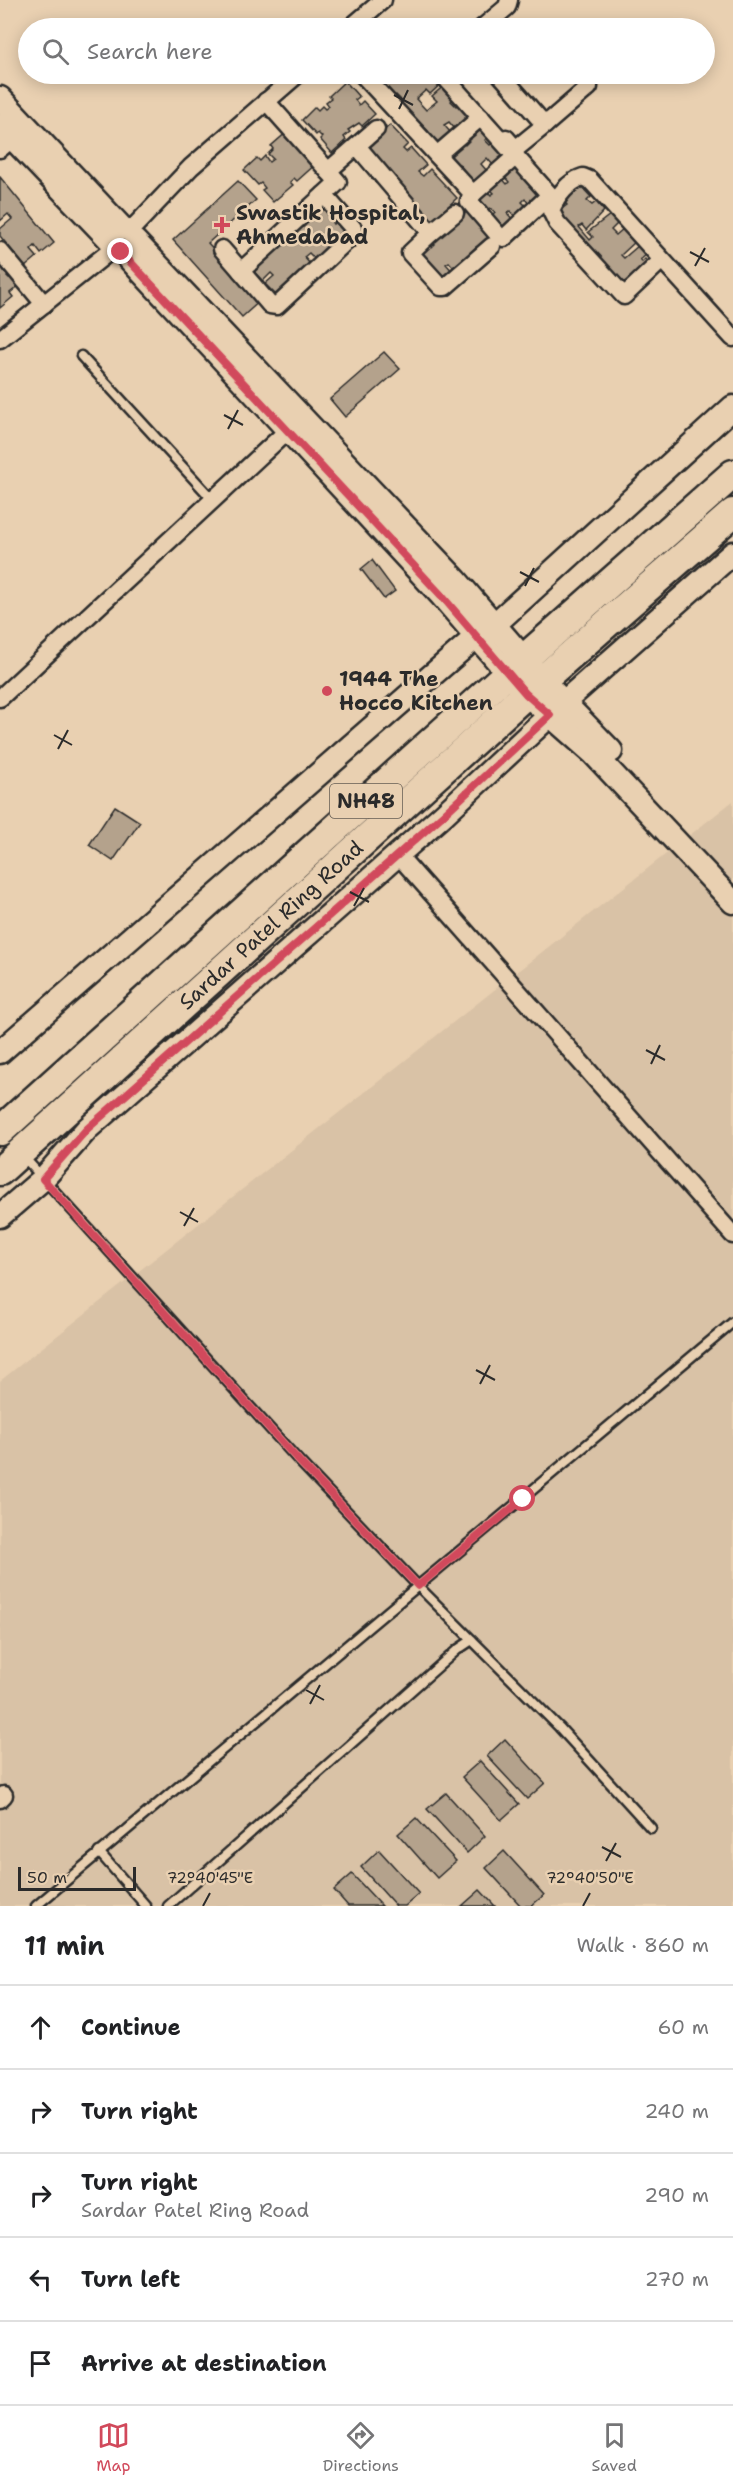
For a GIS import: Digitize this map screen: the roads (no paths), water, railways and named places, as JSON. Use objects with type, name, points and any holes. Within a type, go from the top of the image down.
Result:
[{"type":"highway","name":"Sardar Patel Ring Road","points":[[10,1162],[526,676],[733,474]]},
{"type":"highway","name":"Sardar Patel Ring Road","points":[[0,1131],[526,676],[733,513]]},
{"type":"street","points":[[362,18],[383,0]]},
{"type":"street","points":[[494,18],[507,8],[509,0]]},
{"type":"street","points":[[0,339],[123,240],[191,167],[286,84]]},
{"type":"street","points":[[371,84],[473,194]]},
{"type":"street","points":[[451,84],[516,156],[550,196],[504,238],[499,236],[469,201],[473,194],[516,156]]},
{"type":"street","points":[[459,84],[516,148],[589,87],[589,84]]},
{"type":"street","points":[[511,84],[544,124]]},
{"type":"street","points":[[0,98],[287,431],[486,630]]},
{"type":"street","points":[[241,271],[338,182],[266,101]]},
{"type":"street","points":[[437,155],[481,117]]},
{"type":"street","points":[[328,171],[376,129]]},
{"type":"street","points":[[4,137],[123,240],[486,630],[526,676],[733,881]]},
{"type":"street","points":[[357,146],[431,233]]},
{"type":"street","points":[[662,260],[624,296],[557,223],[551,211],[554,202],[574,179],[583,177],[590,180],[733,338]]},
{"type":"street","points":[[222,249],[270,305],[277,306],[353,237],[353,228],[324,195]]},
{"type":"street","points":[[455,213],[410,253],[442,287],[492,246]]},
{"type":"street","points":[[0,251],[44,304]]},
{"type":"street","points":[[0,1052],[486,630],[733,407]]},
{"type":"street","points":[[0,698],[287,431]]},
{"type":"street","name":"Sardar Patel Ring Road","points":[[0,1216],[43,1179],[95,1121],[398,855],[557,708],[733,553]]},
{"type":"street","points":[[557,708],[593,753],[733,902]]},
{"type":"street","points":[[398,855],[733,1235]]},
{"type":"lane","points":[[81,356],[213,500]]},
{"type":"lane","points":[[10,1162],[43,1179],[300,1462],[418,1586],[559,1727],[651,1828]]},
{"type":"lane","points":[[36,1906],[733,1322]]},
{"type":"lane","points":[[168,1906],[457,1650],[472,1640]]},
{"type":"lane","points":[[99,1852],[146,1906]]},
{"type":"place","name":"Swastik Hospital, Ahmedabad","points":[[222,225]]},
{"type":"place","name":"1944 The Hocco Kitchen","points":[[327,691]]}]
